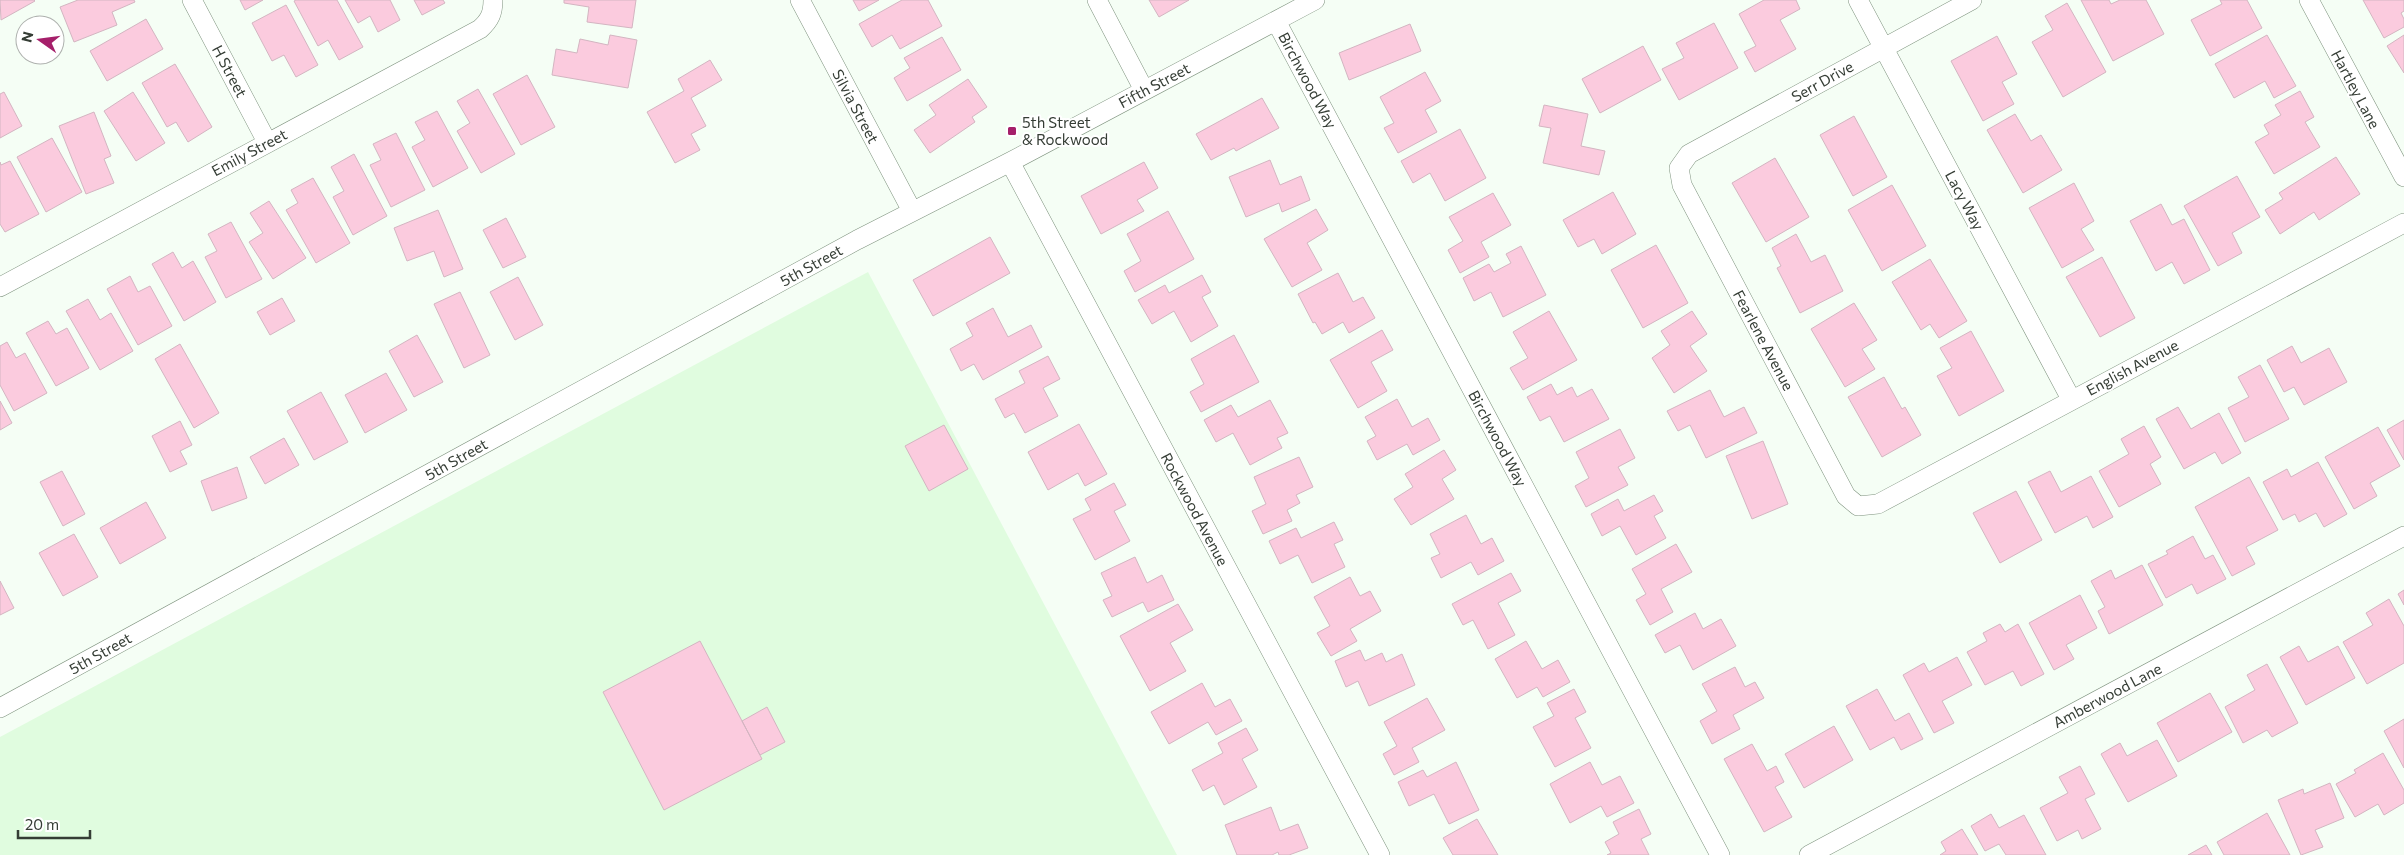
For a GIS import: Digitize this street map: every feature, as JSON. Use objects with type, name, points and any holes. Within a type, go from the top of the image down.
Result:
[{"type":"street","name":"H Street","points":[[192,0],[268,142]]},
{"type":"street","name":"Silvia Street","points":[[800,0],[912,212]]},
{"type":"street","points":[[1097,0],[1144,90]]},
{"type":"street","name":"Fifth Street","points":[[912,212],[1315,0]]},
{"type":"street","name":"Lacy Way","points":[[1858,0],[2071,399]]},
{"type":"street","name":"Serr Drive","points":[[1679,168],[1689,154],[1972,0]]},
{"type":"street","name":"Hartley Lane","points":[[2309,0],[2404,178]]},
{"type":"street","name":"Emily Street","points":[[0,287],[480,29],[488,22],[493,6]]},
{"type":"street","name":"Birchwood Way","points":[[1276,21],[1720,855]]},
{"type":"street","name":"Rockwood Avenue","points":[[1010,162],[1380,855]]},
{"type":"street","name":"Fearlene Avenue","points":[[1679,168],[1682,185],[1846,496],[1858,506]]},
{"type":"street","name":"5th Street","points":[[0,708],[912,212]]},
{"type":"street","name":"English Avenue","points":[[1858,506],[1878,504],[2404,222]]},
{"type":"street","name":"Amberwood Lane","points":[[1809,855],[2404,536]]},
{"type":"shaded area","points":[[868,272],[1177,855],[0,855],[0,737]]},
{"type":"building","points":[[0,0],[34,0],[35,1],[1,20]]},
{"type":"building","points":[[78,0],[134,0],[135,2],[112,12],[117,25],[74,42],[65,15],[63,15],[60,7]]},
{"type":"building","points":[[240,0],[263,0],[245,10]]},
{"type":"building","points":[[337,0],[363,47],[339,60],[328,40],[318,46],[294,1]]},
{"type":"building","points":[[345,0],[390,0],[400,20],[378,32],[370,16],[358,23]]},
{"type":"building","points":[[414,0],[443,0],[445,3],[422,15]]},
{"type":"building","points":[[564,0],[636,0],[632,28],[587,22],[589,7],[564,3]]},
{"type":"building","points":[[853,0],[879,0],[859,11]]},
{"type":"building","points":[[902,0],[928,0],[942,26],[900,49],[892,35],[872,47],[859,24]]},
{"type":"building","points":[[1149,0],[1189,0],[1159,17]]},
{"type":"building","points":[[1764,0],[1796,0],[1800,9],[1780,20],[1796,49],[1755,72],[1744,52],[1756,46],[1739,14]]},
{"type":"building","points":[[2081,0],[2109,0],[2111,4],[2120,0],[2146,0],[2164,34],[2113,61]]},
{"type":"building","points":[[2220,0],[2247,0],[2262,28],[2210,56],[2191,20],[2222,4]]},
{"type":"building","points":[[2363,0],[2404,0],[2404,11],[2401,13],[2404,19],[2404,27],[2384,38]]},
{"type":"building","points":[[2067,3],[2106,72],[2063,97],[2032,42],[2053,30],[2045,16]]},
{"type":"building","points":[[286,5],[318,65],[296,77],[284,55],[272,61],[252,23]]},
{"type":"building","points":[[146,19],[163,49],[107,81],[90,51]]},
{"type":"building","points":[[1714,23],[1738,68],[1679,100],[1662,69],[1684,58],[1676,43]]},
{"type":"building","points":[[1410,24],[1421,51],[1349,80],[1339,53]]},
{"type":"building","points":[[610,35],[637,40],[628,88],[552,75],[556,49],[577,53],[580,39],[608,45]]},
{"type":"building","points":[[2267,35],[2296,86],[2274,98],[2265,81],[2234,98],[2215,64]]},
{"type":"building","points":[[2404,35],[2404,73],[2387,46]]},
{"type":"building","points":[[1997,36],[2017,74],[2002,82],[2014,104],[1983,121],[1951,61]]},
{"type":"building","points":[[942,37],[961,70],[907,101],[894,78],[910,68],[904,58]]},
{"type":"building","points":[[1643,46],[1661,80],[1600,113],[1582,79]]},
{"type":"building","points":[[710,60],[722,80],[691,98],[706,126],[691,134],[700,150],[675,163],[647,112],[684,91],[678,79]]},
{"type":"building","points":[[175,64],[212,127],[188,142],[176,122],[167,127],[142,83]]},
{"type":"building","points":[[1425,72],[1441,101],[1425,110],[1437,132],[1398,153],[1384,128],[1394,123],[1380,97]]},
{"type":"building","points":[[527,75],[555,127],[521,145],[493,94]]},
{"type":"building","points":[[968,79],[987,107],[972,117],[975,122],[930,153],[914,130],[936,115],[929,105]]},
{"type":"building","points":[[478,89],[515,154],[481,173],[457,131],[470,123],[457,101]]},
{"type":"building","points":[[2300,91],[2314,117],[2305,122],[2320,147],[2274,174],[2255,142],[2269,134],[2264,125],[2281,115],[2275,105]]},
{"type":"building","points":[[4,92],[22,126],[0,138],[0,94]]},
{"type":"building","points":[[133,92],[165,143],[136,161],[104,111]]},
{"type":"building","points":[[1262,98],[1279,128],[1236,151],[1234,148],[1211,160],[1196,134]]},
{"type":"building","points":[[1544,105],[1588,114],[1581,146],[1605,151],[1599,175],[1543,163],[1551,128],[1539,126]]},
{"type":"building","points":[[437,111],[468,168],[433,187],[412,147],[425,140],[415,122]]},
{"type":"building","points":[[94,112],[111,156],[104,159],[114,183],[86,194],[59,126]]},
{"type":"building","points":[[2015,114],[2031,141],[2041,135],[2062,170],[2023,193],[1987,130]]},
{"type":"building","points":[[1854,116],[1887,177],[1853,196],[1820,135]]},
{"type":"building","points":[[1460,129],[1486,178],[1445,201],[1430,173],[1413,183],[1401,161]]},
{"type":"building","points":[[396,133],[425,190],[391,207],[370,165],[381,160],[373,144]]},
{"type":"building","points":[[52,138],[82,192],[46,212],[17,157]]},
{"type":"building","points":[[354,154],[387,216],[353,235],[333,197],[344,191],[331,167]]},
{"type":"building","points":[[2336,157],[2360,194],[2319,220],[2314,212],[2280,234],[2265,210],[2283,199],[2279,193]]},
{"type":"building","points":[[1775,158],[1809,217],[1766,242],[1732,183]]},
{"type":"building","points":[[1270,160],[1280,185],[1301,176],[1310,200],[1282,212],[1279,203],[1246,217],[1229,177]]},
{"type":"building","points":[[10,161],[39,214],[5,232],[0,224],[0,162],[1,165]]},
{"type":"building","points":[[1144,162],[1158,188],[1137,200],[1144,211],[1101,234],[1081,196]]},
{"type":"building","points":[[2237,176],[2260,217],[2232,233],[2242,253],[2218,266],[2184,206]]},
{"type":"building","points":[[313,178],[350,243],[316,263],[286,210],[298,203],[291,190]]},
{"type":"building","points":[[2074,183],[2094,221],[2081,229],[2094,250],[2062,268],[2029,208]]},
{"type":"building","points":[[1892,185],[1926,246],[1882,271],[1848,210]]},
{"type":"building","points":[[1613,192],[1636,234],[1602,254],[1594,239],[1578,247],[1563,220]]},
{"type":"building","points":[[1493,193],[1511,225],[1481,242],[1489,257],[1460,273],[1448,250],[1463,241],[1449,217]]},
{"type":"building","points":[[269,201],[306,258],[273,279],[249,242],[263,233],[250,213]]},
{"type":"building","points":[[2161,204],[2172,225],[2184,219],[2210,270],[2184,284],[2172,262],[2156,271],[2130,221]]},
{"type":"building","points":[[1316,209],[1328,230],[1307,243],[1322,270],[1292,287],[1264,239]]},
{"type":"building","points":[[438,210],[463,269],[444,277],[434,251],[407,261],[394,228]]},
{"type":"building","points":[[1168,211],[1194,259],[1135,292],[1124,271],[1141,261],[1127,234]]},
{"type":"building","points":[[506,218],[526,257],[503,268],[483,230]]},
{"type":"building","points":[[231,222],[262,279],[226,298],[205,257],[217,251],[208,234]]},
{"type":"building","points":[[1796,234],[1811,262],[1825,255],[1843,291],[1800,313],[1777,268],[1781,266],[1772,248]]},
{"type":"building","points":[[990,237],[1010,273],[933,316],[913,280]]},
{"type":"building","points":[[1656,245],[1688,303],[1643,328],[1611,270]]},
{"type":"building","points":[[1521,246],[1546,295],[1503,317],[1491,292],[1474,301],[1463,278],[1489,264],[1494,272],[1511,263],[1506,254]]},
{"type":"building","points":[[173,252],[182,268],[193,261],[216,302],[184,321],[152,264]]},
{"type":"building","points":[[2102,257],[2135,318],[2100,337],[2066,277]]},
{"type":"building","points":[[1930,259],[1967,321],[1939,338],[1930,324],[1921,330],[1892,282]]},
{"type":"building","points":[[1338,273],[1353,302],[1363,297],[1375,318],[1349,333],[1343,322],[1322,334],[1315,322],[1313,323],[1298,294]]},
{"type":"building","points":[[1202,275],[1211,292],[1202,297],[1218,326],[1191,342],[1174,311],[1152,324],[1138,300],[1165,285],[1169,293]]},
{"type":"building","points":[[130,276],[138,292],[150,286],[172,326],[138,345],[107,289]]},
{"type":"building","points":[[518,277],[543,325],[515,340],[490,292]]},
{"type":"building","points":[[460,292],[490,355],[464,368],[434,304]]},
{"type":"building","points":[[282,298],[295,321],[270,335],[257,312]]},
{"type":"building","points":[[88,299],[100,320],[111,313],[133,351],[100,370],[66,311]]},
{"type":"building","points":[[1854,303],[1877,340],[1862,349],[1875,369],[1845,387],[1811,329]]},
{"type":"building","points":[[993,308],[1008,337],[1031,325],[1042,347],[983,380],[974,364],[961,371],[950,349],[973,336],[966,323]]},
{"type":"building","points":[[1549,311],[1577,360],[1523,390],[1510,368],[1528,358],[1513,332]]},
{"type":"building","points":[[1692,311],[1707,334],[1690,346],[1707,371],[1674,393],[1652,358],[1670,345],[1661,331]]},
{"type":"building","points":[[48,321],[56,334],[67,328],[89,368],[56,386],[26,333]]},
{"type":"building","points":[[1382,330],[1393,350],[1371,362],[1387,391],[1358,408],[1330,360]]},
{"type":"building","points":[[1971,331],[2004,391],[1959,416],[1937,376],[1952,368],[1940,348]]},
{"type":"building","points":[[417,335],[443,382],[414,397],[389,351]]},
{"type":"building","points":[[1234,335],[1259,382],[1201,412],[1190,392],[1204,384],[1191,359]]},
{"type":"building","points":[[7,342],[16,358],[25,353],[47,393],[14,411],[0,385],[0,346]]},
{"type":"building","points":[[180,344],[219,413],[194,428],[155,359]]},
{"type":"building","points":[[2292,346],[2301,363],[2329,348],[2347,382],[2304,405],[2294,387],[2284,392],[2267,360]]},
{"type":"building","points":[[1048,356],[1060,379],[1043,388],[1058,416],[1025,433],[1014,413],[1005,418],[995,399],[1025,383],[1019,371]]},
{"type":"building","points":[[2260,365],[2289,419],[2245,442],[2228,408],[2249,397],[2238,377]]},
{"type":"building","points":[[386,373],[407,410],[365,433],[345,395]]},
{"type":"building","points":[[1884,377],[1902,409],[1905,407],[1921,435],[1882,457],[1848,397]]},
{"type":"building","points":[[1551,384],[1557,395],[1572,387],[1577,397],[1592,389],[1609,419],[1564,442],[1550,416],[1540,421],[1527,397]]},
{"type":"building","points":[[1710,390],[1724,417],[1744,407],[1757,433],[1706,458],[1690,425],[1678,431],[1667,411]]},
{"type":"building","points":[[321,392],[348,442],[314,460],[287,411]]},
{"type":"building","points":[[1397,399],[1412,427],[1428,418],[1440,440],[1413,455],[1407,444],[1377,460],[1367,441],[1376,436],[1365,417]]},
{"type":"building","points":[[1270,400],[1288,433],[1277,438],[1282,448],[1250,465],[1233,433],[1216,442],[1204,420],[1231,405],[1238,417]]},
{"type":"building","points":[[0,401],[12,423],[0,430]]},
{"type":"building","points":[[2178,407],[2191,429],[2219,413],[2241,453],[2222,464],[2215,452],[2184,469],[2156,419]]},
{"type":"building","points":[[2404,420],[2404,460],[2387,430]]},
{"type":"building","points":[[180,421],[192,445],[180,451],[187,464],[170,472],[152,436]]},
{"type":"building","points":[[1079,424],[1107,474],[1085,486],[1078,473],[1048,490],[1028,452]]},
{"type":"building","points":[[944,425],[968,469],[929,491],[905,446]]},
{"type":"building","points":[[2144,426],[2161,457],[2150,464],[2161,484],[2119,507],[2099,471],[2129,454],[2121,439]]},
{"type":"building","points":[[2378,427],[2400,466],[2370,483],[2377,496],[2354,509],[2325,457]]},
{"type":"building","points":[[1620,429],[1635,458],[1618,467],[1628,485],[1586,507],[1575,486],[1589,478],[1576,452]]},
{"type":"building","points":[[284,438],[299,465],[265,484],[250,457]]},
{"type":"building","points":[[1763,441],[1788,504],[1752,519],[1726,456]]},
{"type":"building","points":[[1444,450],[1456,470],[1442,479],[1454,499],[1411,525],[1394,499],[1413,487],[1405,474]]},
{"type":"building","points":[[1299,457],[1313,487],[1296,495],[1300,503],[1287,510],[1292,521],[1263,534],[1252,511],[1266,504],[1254,477]]},
{"type":"building","points":[[2318,462],[2347,514],[2324,527],[2316,513],[2299,522],[2295,514],[2283,520],[2263,482],[2287,469],[2291,477]]},
{"type":"building","points":[[237,467],[247,498],[212,511],[201,481]]},
{"type":"building","points":[[62,471],[85,514],[63,526],[40,482]]},
{"type":"building","points":[[2050,471],[2061,492],[2091,476],[2113,517],[2093,528],[2087,516],[2055,533],[2028,482]]},
{"type":"building","points":[[2249,477],[2278,530],[2246,547],[2255,564],[2232,576],[2195,507]]},
{"type":"building","points":[[1114,483],[1126,505],[1114,511],[1130,541],[1095,560],[1073,519],[1091,510],[1085,499]]},
{"type":"building","points":[[2016,491],[2042,540],[2000,563],[1973,513]]},
{"type":"building","points":[[1654,495],[1663,511],[1654,516],[1666,538],[1636,555],[1620,526],[1602,536],[1591,514],[1618,499],[1624,511]]},
{"type":"building","points":[[146,502],[166,538],[120,564],[100,528]]},
{"type":"building","points":[[1466,515],[1481,544],[1492,538],[1504,561],[1478,575],[1471,562],[1441,578],[1431,558],[1440,554],[1430,534]]},
{"type":"building","points":[[1334,522],[1343,540],[1334,544],[1345,567],[1312,583],[1298,555],[1280,564],[1269,541],[1296,528],[1301,538]]},
{"type":"building","points":[[74,534],[98,577],[63,596],[39,553]]},
{"type":"building","points":[[2193,536],[2205,559],[2213,555],[2226,579],[2197,594],[2192,584],[2166,598],[2148,564],[2168,554],[2166,551]]},
{"type":"building","points":[[1676,544],[1692,572],[1661,589],[1673,612],[1650,625],[1636,600],[1646,594],[1632,569]]},
{"type":"building","points":[[1135,557],[1147,583],[1162,575],[1174,600],[1148,612],[1143,602],[1112,617],[1103,600],[1112,596],[1101,573]]},
{"type":"building","points":[[2142,565],[2163,605],[2109,634],[2098,611],[2105,607],[2091,581],[2111,570],[2115,579]]},
{"type":"building","points":[[1511,573],[1521,591],[1498,603],[1515,635],[1488,649],[1473,620],[1463,625],[1452,604]]},
{"type":"building","points":[[1350,577],[1360,596],[1370,591],[1381,611],[1350,629],[1357,641],[1331,656],[1317,633],[1330,626],[1314,597]]},
{"type":"building","points":[[0,581],[14,608],[0,615]]},
{"type":"building","points":[[2404,590],[2404,605],[2398,594]]},
{"type":"building","points":[[2080,595],[2097,628],[2066,645],[2074,659],[2054,670],[2029,623]]},
{"type":"building","points":[[2389,599],[2404,626],[2404,663],[2367,684],[2343,642],[2373,625],[2366,613]]},
{"type":"building","points":[[1178,604],[1193,630],[1170,643],[1186,671],[1150,691],[1120,636]]},
{"type":"building","points":[[1695,613],[1703,629],[1721,619],[1736,646],[1693,670],[1680,645],[1665,653],[1655,635]]},
{"type":"building","points":[[2000,624],[2005,632],[2018,624],[2044,674],[2021,686],[2013,671],[1985,685],[1967,652],[1987,641],[1983,633]]},
{"type":"building","points":[[700,641],[762,759],[664,810],[603,692]]},
{"type":"building","points":[[1526,641],[1542,669],[1558,660],[1570,682],[1543,697],[1537,687],[1517,698],[1495,659]]},
{"type":"building","points":[[2299,646],[2308,662],[2338,646],[2355,678],[2306,705],[2280,657]]},
{"type":"building","points":[[1360,650],[1365,661],[1382,653],[1386,662],[1402,654],[1415,685],[1369,706],[1358,681],[1346,687],[1335,661]]},
{"type":"building","points":[[1957,657],[1972,685],[1942,701],[1954,723],[1934,733],[1903,675],[1924,663],[1929,672]]},
{"type":"building","points":[[2267,664],[2298,723],[2272,737],[2267,730],[2243,743],[2225,707],[2255,690],[2247,675]]},
{"type":"building","points":[[1735,667],[1745,687],[1755,682],[1764,698],[1733,715],[1740,729],[1712,744],[1700,721],[1717,711],[1702,684]]},
{"type":"building","points":[[1202,683],[1215,707],[1230,699],[1242,721],[1216,735],[1208,722],[1169,744],[1151,712]]},
{"type":"building","points":[[1574,689],[1586,712],[1575,718],[1591,748],[1555,767],[1533,727],[1554,716],[1547,703]]},
{"type":"building","points":[[1877,689],[1895,721],[1909,713],[1923,739],[1901,750],[1894,737],[1870,750],[1846,706]]},
{"type":"building","points":[[2210,693],[2232,732],[2178,762],[2157,723]]},
{"type":"building","points":[[1427,698],[1445,730],[1412,748],[1419,762],[1394,775],[1383,754],[1397,746],[1384,722]]},
{"type":"building","points":[[767,707],[785,742],[760,755],[742,721]]},
{"type":"building","points":[[2404,719],[2404,768],[2384,731]]},
{"type":"building","points":[[1834,726],[1853,760],[1804,788],[1785,754]]},
{"type":"building","points":[[1246,728],[1258,750],[1242,759],[1257,787],[1224,805],[1214,785],[1203,791],[1192,770],[1223,753],[1218,743]]},
{"type":"building","points":[[2157,740],[2177,776],[2128,802],[2101,754],[2120,743],[2127,756]]},
{"type":"building","points":[[1752,744],[1767,771],[1776,766],[1784,782],[1775,787],[1792,817],[1764,832],[1724,759]]},
{"type":"building","points":[[2383,753],[2404,790],[2404,803],[2384,815],[2378,804],[2355,817],[2336,784],[2356,773],[2354,770]]},
{"type":"building","points":[[1456,762],[1479,810],[1449,824],[1434,794],[1409,806],[1398,782],[1423,770],[1427,777]]},
{"type":"building","points":[[1590,762],[1602,785],[1620,776],[1634,803],[1607,817],[1601,806],[1570,823],[1550,784]]},
{"type":"building","points":[[2080,766],[2095,794],[2085,799],[2101,829],[2082,839],[2078,830],[2057,841],[2040,808],[2068,793],[2059,777]]},
{"type":"building","points":[[2330,783],[2344,818],[2315,830],[2323,847],[2301,855],[2278,800],[2303,789],[2304,794]]},
{"type":"building","points":[[1271,807],[1280,831],[1298,824],[1308,848],[1289,855],[1279,855],[1278,852],[1272,855],[1237,855],[1225,825]]},
{"type":"building","points":[[1639,809],[1651,834],[1641,839],[1649,855],[1607,855],[1611,853],[1605,842],[1619,834],[1613,822]]},
{"type":"building","points":[[2267,813],[2290,855],[2224,855],[2217,842]]},
{"type":"building","points":[[1991,814],[1999,828],[2024,815],[2046,855],[2006,855],[1999,844],[1985,851],[1971,826]]},
{"type":"building","points":[[1477,819],[1498,855],[1453,855],[1443,838]]},
{"type":"building","points":[[1962,829],[1978,855],[1940,855],[1946,851],[1941,842]]},
{"type":"building","points":[[2206,845],[2212,855],[2188,855]]},
{"type":"place","name":"5th Street & Rockwood","points":[[1012,131]]}]
